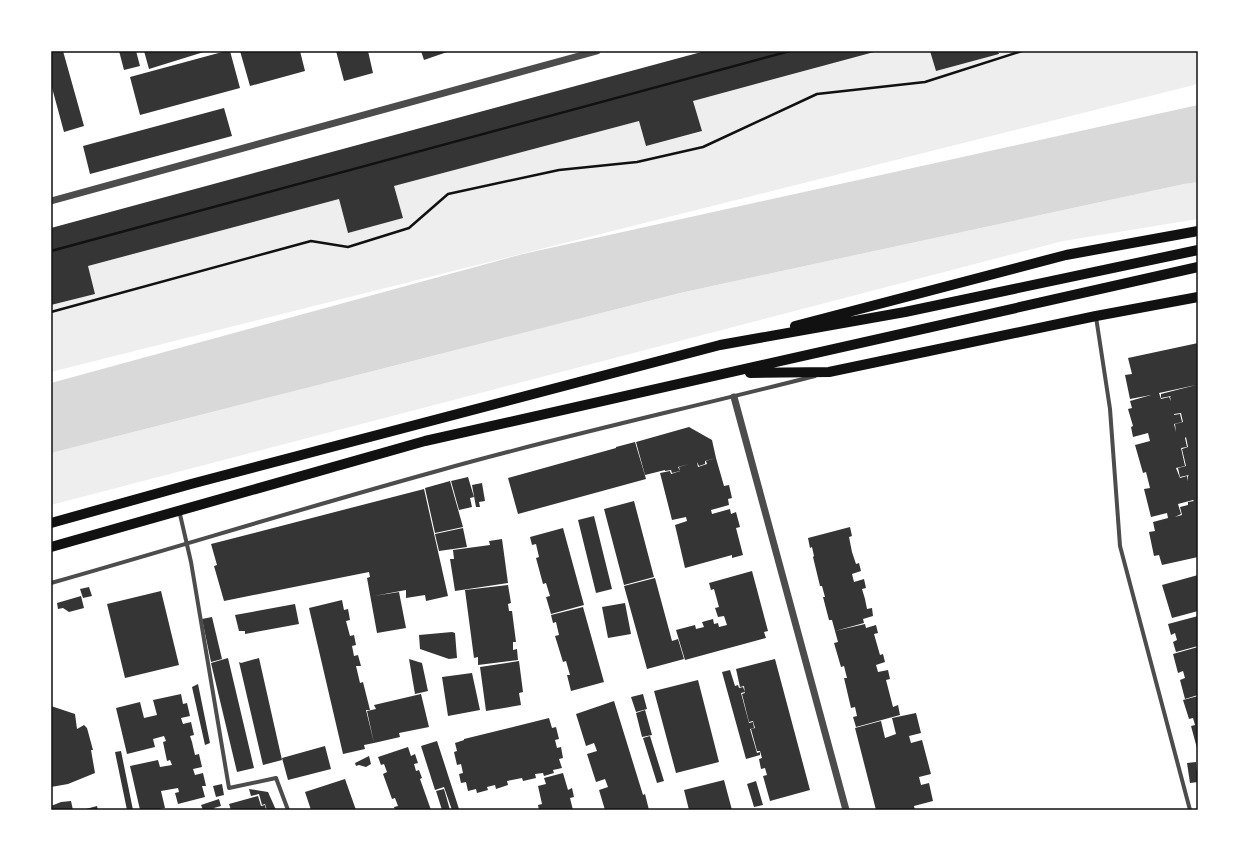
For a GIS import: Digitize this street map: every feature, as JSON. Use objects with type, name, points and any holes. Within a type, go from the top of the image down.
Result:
[{"type":"main road","points":[[51,523],[191,484],[1066,255],[1198,230]]},
{"type":"main road","points":[[720,345],[905,312],[1198,250]]},
{"type":"main road","points":[[51,547],[425,441],[606,399],[730,373],[1198,268]]},
{"type":"main road","points":[[730,373],[829,372],[1096,316],[1198,297]]},
{"type":"street","points":[[51,201],[597,51]]},
{"type":"street","points":[[1096,316],[1110,410],[1120,546],[1190,810]]},
{"type":"street","points":[[51,582],[441,470],[556,439],[734,397],[829,372]]},
{"type":"street","points":[[734,397],[846,810]]},
{"type":"street","points":[[179,510],[191,562],[229,788],[276,778],[288,810]]},
{"type":"path","points":[[51,250],[790,51]]},
{"type":"path","points":[[51,312],[311,241],[348,247],[409,228],[448,194],[559,170],[637,162],[702,147],[817,94],[925,82],[1022,51]]},
{"type":"shaded area","points":[[880,51],[930,51],[936,71],[999,54],[998,51],[1198,51],[1198,84],[51,372],[51,305],[95,294],[88,266],[339,199],[348,233],[403,218],[394,186],[639,121],[646,146],[701,132],[693,101]]},
{"type":"shaded area","points":[[1198,105],[1198,182],[680,293],[51,453],[51,383],[523,254]]},
{"type":"shaded area","points":[[1198,182],[1198,219],[1063,241],[51,505],[51,453],[680,293]]},
{"type":"building","points":[[51,51],[63,51],[84,126],[64,132],[51,84]]},
{"type":"building","points":[[119,51],[136,51],[140,66],[124,70]]},
{"type":"building","points":[[144,51],[207,51],[149,69]]},
{"type":"building","points":[[230,51],[240,88],[140,115],[130,77]]},
{"type":"building","points":[[240,51],[300,51],[305,71],[250,86]]},
{"type":"building","points":[[336,51],[368,51],[373,73],[344,81]]},
{"type":"building","points":[[421,51],[450,51],[424,60]]},
{"type":"building","points":[[705,51],[878,51],[693,101],[702,131],[646,146],[639,121],[394,186],[403,218],[348,233],[339,199],[88,266],[95,294],[51,305],[51,228]]},
{"type":"building","points":[[930,51],[998,51],[999,54],[936,71]]},
{"type":"building","points":[[224,108],[232,136],[90,174],[83,146]]},
{"type":"building","points":[[1198,343],[1198,557],[1162,565],[1159,555],[1154,556],[1149,532],[1155,531],[1153,522],[1168,518],[1167,513],[1151,517],[1144,489],[1150,488],[1146,472],[1143,473],[1135,445],[1150,441],[1148,433],[1133,437],[1131,427],[1133,426],[1128,409],[1132,408],[1130,401],[1151,395],[1130,399],[1125,375],[1132,374],[1128,358]],"holes":[[[1196,385],[1161,394],[1161,398],[1171,396],[1171,401],[1169,397],[1161,399],[1159,393]],[[1181,413],[1183,422],[1175,424],[1176,432],[1174,424],[1182,422],[1180,414],[1174,414]],[[1186,437],[1188,447],[1182,449],[1186,466],[1178,468],[1180,477],[1189,475],[1188,481],[1187,476],[1180,478],[1176,468],[1185,466],[1181,448],[1187,447]],[[1193,500],[1194,501],[1188,502],[1188,505],[1180,507],[1182,515],[1175,517],[1181,514],[1178,504]]]},
{"type":"building","points":[[689,427],[712,440],[724,486],[729,485],[732,498],[728,499],[729,505],[711,510],[712,514],[730,509],[731,514],[736,512],[740,527],[736,528],[743,555],[732,558],[732,555],[685,568],[675,525],[687,521],[686,517],[672,520],[660,473],[670,471],[671,474],[680,471],[672,473],[671,470],[665,470],[645,475],[636,442]],"holes":[[[716,458],[706,461],[707,464],[698,467],[697,462],[699,466],[705,464],[705,461]]]},
{"type":"building","points":[[635,442],[646,479],[518,514],[508,478]]},
{"type":"building","points":[[468,477],[474,497],[470,498],[472,507],[459,510],[451,481]]},
{"type":"building","points":[[450,481],[463,527],[435,533],[425,488]]},
{"type":"building","points":[[482,483],[485,501],[479,502],[480,507],[476,507],[472,485]]},
{"type":"building","points":[[424,489],[448,596],[426,601],[425,595],[406,598],[406,590],[374,596],[399,592],[406,628],[377,633],[367,578],[370,577],[369,572],[224,601],[214,566],[217,565],[211,544]]},
{"type":"building","points":[[634,501],[654,577],[624,585],[604,509]]},
{"type":"building","points":[[594,516],[612,589],[596,593],[578,520]]},
{"type":"building","points":[[850,527],[852,536],[849,537],[852,552],[856,564],[859,563],[861,571],[852,574],[854,582],[864,579],[866,588],[862,589],[867,609],[872,608],[873,616],[863,619],[864,623],[835,631],[832,620],[829,620],[823,597],[825,597],[822,586],[820,586],[812,547],[810,548],[808,538]]},
{"type":"building","points":[[463,528],[467,547],[439,551],[435,534]]},
{"type":"building","points":[[563,528],[584,605],[551,614],[546,597],[550,596],[546,583],[543,584],[536,558],[539,557],[536,544],[532,545],[530,537]]},
{"type":"building","points":[[502,539],[508,583],[455,591],[450,559],[454,559],[453,550],[490,545],[489,541]]},
{"type":"building","points":[[752,571],[768,631],[764,632],[766,638],[685,660],[676,630],[695,625],[696,629],[704,627],[702,622],[713,619],[714,624],[718,623],[719,627],[727,625],[724,616],[718,617],[715,608],[719,607],[714,589],[711,590],[709,583]]},
{"type":"building","points":[[1198,575],[1198,611],[1172,618],[1162,585]]},
{"type":"building","points":[[655,578],[672,641],[678,639],[684,659],[647,669],[624,586]]},
{"type":"building","points":[[508,585],[511,603],[508,604],[509,611],[512,611],[516,642],[513,642],[513,650],[517,649],[518,660],[478,665],[478,657],[474,658],[465,590]]},
{"type":"building","points":[[89,587],[92,596],[83,598],[80,589]]},
{"type":"building","points":[[161,591],[179,665],[125,678],[107,604]]},
{"type":"building","points":[[81,596],[84,608],[69,612],[63,608],[58,609],[57,603]]},
{"type":"building","points":[[342,600],[344,610],[348,609],[350,620],[346,621],[350,636],[354,635],[356,645],[352,646],[354,656],[358,655],[361,666],[356,666],[360,683],[363,682],[370,710],[366,710],[374,743],[364,745],[365,749],[343,754],[309,608]]},
{"type":"building","points":[[625,603],[631,634],[608,638],[602,607]]},
{"type":"building","points":[[295,604],[299,624],[245,634],[245,631],[239,631],[235,615]]},
{"type":"building","points":[[583,607],[604,682],[571,691],[567,675],[570,675],[566,661],[563,662],[555,636],[559,635],[556,622],[553,623],[551,615]]},
{"type":"building","points":[[1198,616],[1198,646],[1176,652],[1173,642],[1177,640],[1175,633],[1171,635],[1168,624]]},
{"type":"building","points":[[212,617],[222,659],[211,662],[202,619]]},
{"type":"building","points":[[865,624],[866,628],[876,625],[878,633],[874,634],[880,655],[883,654],[885,662],[876,665],[878,672],[888,670],[890,679],[886,680],[893,707],[898,705],[900,715],[856,727],[853,717],[857,716],[855,707],[851,708],[844,678],[847,678],[844,666],[841,667],[834,643],[838,642],[835,631]]},
{"type":"building","points":[[455,633],[457,658],[449,659],[420,649],[419,635]]},
{"type":"building","points":[[1198,647],[1198,695],[1185,699],[1180,680],[1185,678],[1183,671],[1178,673],[1173,654]]},
{"type":"building","points":[[228,658],[254,768],[237,772],[211,663]]},
{"type":"building","points":[[259,658],[282,760],[263,765],[239,662],[241,663]]},
{"type":"building","points":[[409,659],[422,663],[428,691],[415,694]]},
{"type":"building","points":[[775,659],[810,790],[770,801],[763,776],[767,775],[765,768],[761,769],[759,759],[762,758],[760,751],[757,751],[751,729],[755,728],[753,721],[749,722],[742,694],[745,693],[744,686],[740,687],[736,669]]},
{"type":"building","points":[[519,661],[523,692],[519,693],[521,705],[486,711],[480,667]]},
{"type":"building","points":[[730,670],[735,686],[738,685],[739,688],[743,687],[745,692],[741,693],[749,723],[753,722],[754,728],[750,729],[757,753],[760,752],[760,755],[746,759],[722,672]]},
{"type":"building","points":[[472,673],[480,710],[448,716],[442,677]]},
{"type":"building","points":[[698,680],[719,762],[676,773],[654,691]]},
{"type":"building","points":[[198,684],[210,743],[205,745],[192,687]]},
{"type":"building","points":[[181,694],[183,704],[187,703],[190,716],[181,718],[183,724],[191,722],[194,735],[190,736],[195,755],[199,754],[202,767],[193,769],[195,775],[203,773],[206,786],[202,786],[205,797],[178,804],[175,793],[179,792],[178,788],[161,791],[165,808],[140,810],[130,766],[158,760],[160,767],[172,765],[170,760],[167,761],[163,742],[166,741],[164,736],[153,739],[155,747],[127,754],[116,708],[140,702],[144,718],[157,715],[153,700]]},
{"type":"building","points":[[421,694],[429,727],[399,733],[400,737],[374,743],[367,711],[376,709],[374,705]]},
{"type":"building","points":[[643,694],[647,709],[636,712],[631,697]]},
{"type":"building","points":[[1198,696],[1198,752],[1191,726],[1195,725],[1193,718],[1189,719],[1183,700]]},
{"type":"building","points":[[614,701],[649,810],[605,810],[599,790],[608,787],[605,779],[596,782],[587,754],[597,751],[594,743],[586,746],[576,714]]},
{"type":"building","points":[[51,706],[75,714],[77,729],[84,725],[87,728],[93,750],[91,750],[95,773],[68,784],[51,787]]},
{"type":"building","points":[[645,710],[652,735],[642,737],[636,713]]},
{"type":"building","points":[[916,713],[921,733],[909,736],[911,743],[922,740],[931,774],[919,777],[921,785],[929,783],[933,801],[914,806],[915,810],[876,810],[855,728],[881,721],[885,738],[896,734],[892,718]]},
{"type":"building","points":[[549,718],[552,728],[556,727],[559,739],[555,740],[557,748],[561,747],[563,758],[559,759],[562,768],[553,770],[554,773],[544,776],[543,773],[535,774],[536,778],[523,781],[522,778],[507,781],[508,785],[496,789],[495,785],[487,787],[488,790],[477,793],[476,789],[468,791],[466,782],[461,783],[459,774],[463,773],[461,764],[457,765],[454,752],[457,751],[455,743],[464,739]]},
{"type":"building","points":[[650,736],[664,781],[657,783],[643,738]]},
{"type":"building","points":[[437,741],[459,809],[456,810],[452,810],[444,787],[435,790],[421,746]]},
{"type":"building","points":[[325,746],[331,769],[288,780],[282,758]]},
{"type":"building","points":[[408,747],[411,756],[415,754],[418,763],[414,764],[416,771],[419,770],[422,778],[420,779],[431,810],[395,810],[394,807],[398,806],[395,798],[392,799],[383,774],[387,772],[384,764],[381,765],[378,757]]},
{"type":"building","points":[[121,751],[133,810],[127,810],[115,752]]},
{"type":"building","points":[[369,756],[371,764],[366,767],[359,765],[356,766],[355,763]]},
{"type":"building","points":[[1196,762],[1198,782],[1190,783],[1187,763]]},
{"type":"building","points":[[563,773],[568,790],[572,788],[574,797],[570,798],[573,810],[539,810],[538,805],[542,804],[538,786],[546,784],[544,778]]},
{"type":"building","points":[[345,779],[356,810],[311,810],[305,792]]},
{"type":"building","points":[[724,780],[732,810],[689,810],[684,790]]},
{"type":"building","points":[[756,781],[763,805],[754,807],[747,784]]},
{"type":"building","points":[[222,784],[224,795],[216,797],[213,786]]},
{"type":"building","points":[[249,789],[268,792],[276,810],[267,810],[265,804],[262,805],[259,794],[251,796]]},
{"type":"building","points":[[444,789],[450,810],[442,810],[436,791]]},
{"type":"building","points":[[258,796],[261,806],[265,805],[266,810],[231,810],[229,804]]},
{"type":"building","points":[[219,799],[221,806],[214,808],[215,810],[203,810],[201,805]]},
{"type":"building","points":[[71,801],[73,810],[51,810],[51,806],[61,802]]},
{"type":"building","points":[[97,806],[98,810],[82,810]]}]
